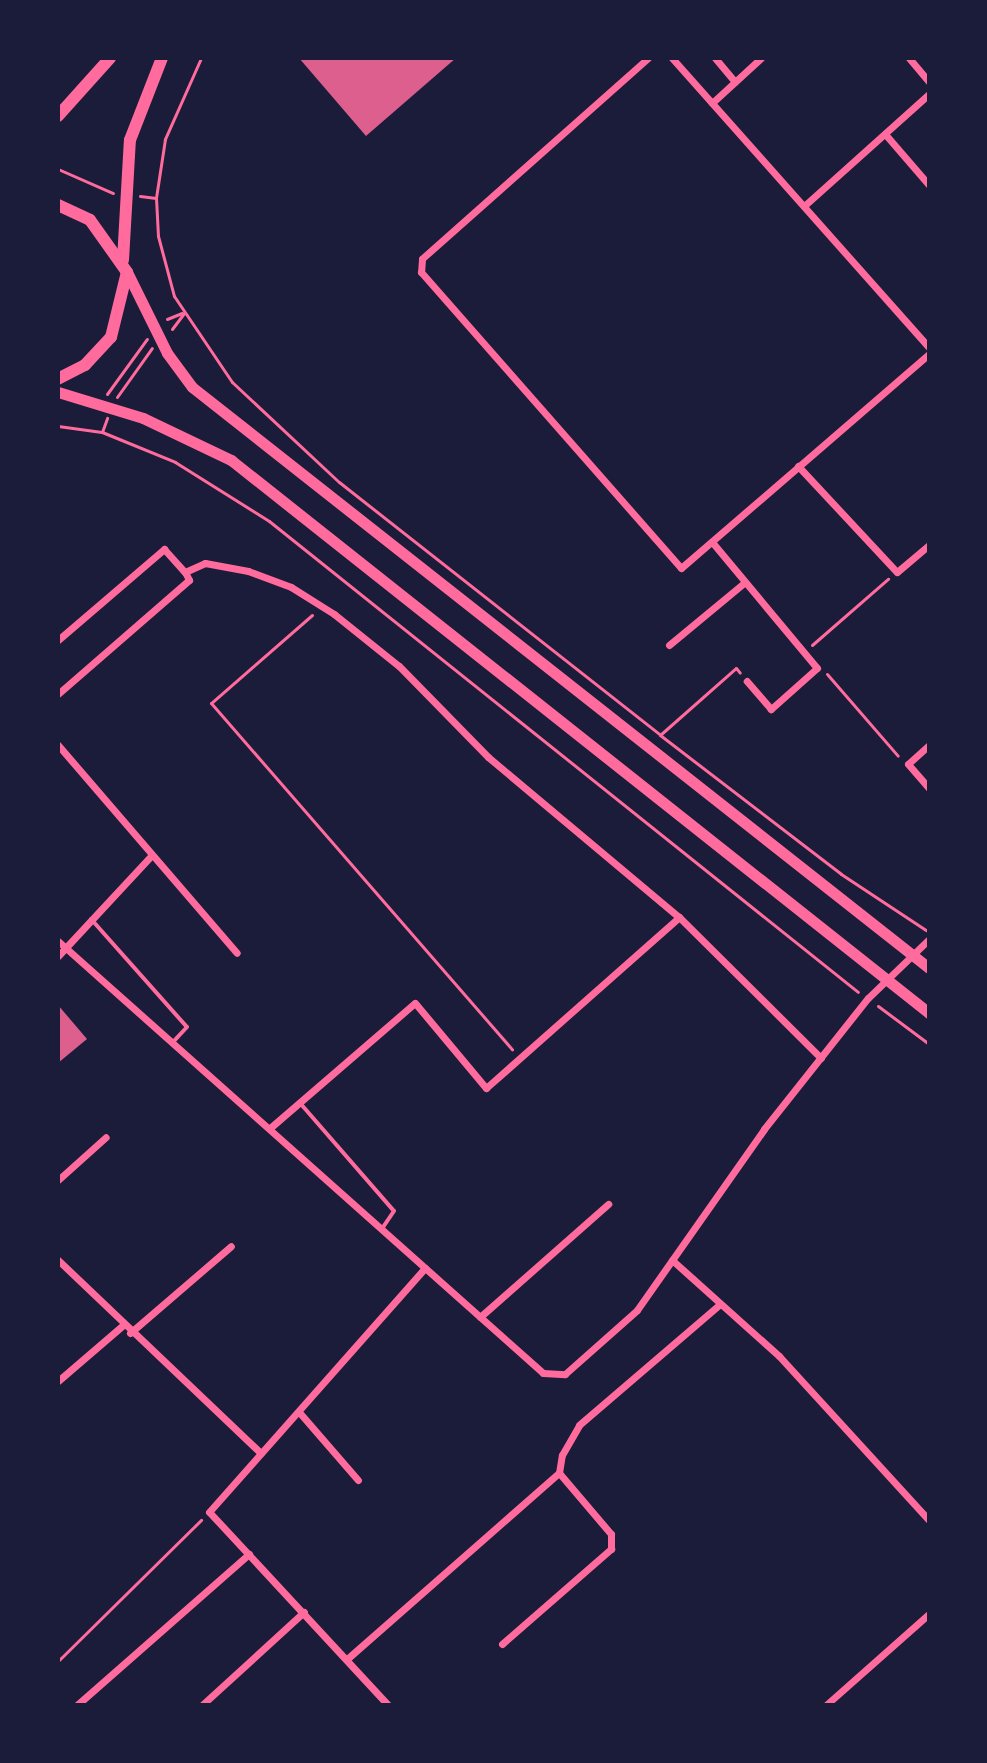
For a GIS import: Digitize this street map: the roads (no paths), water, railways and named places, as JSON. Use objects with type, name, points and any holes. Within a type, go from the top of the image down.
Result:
[{"type":"highway","points":[[58,116],[110,58]]},
{"type":"highway","points":[[58,379],[85,365],[111,337],[125,266],[124,194],[130,140],[162,58]]},
{"type":"highway","points":[[58,205],[90,220],[125,266]]},
{"type":"main road","points":[[125,266],[157,335],[192,387],[929,968]]},
{"type":"main road","points":[[58,392],[107,406],[231,460],[929,1013]]},
{"type":"street","points":[[648,58],[422,259],[421,272],[681,568],[929,354]]},
{"type":"street","points":[[672,58],[929,347]]},
{"type":"street","points":[[715,58],[735,82]]},
{"type":"street","points":[[712,103],[761,58]]},
{"type":"street","points":[[909,58],[929,82]]},
{"type":"street","points":[[804,206],[929,94]]},
{"type":"street","points":[[885,134],[929,185]]},
{"type":"street","points":[[798,466],[897,572],[929,545]]},
{"type":"street","points":[[712,542],[817,668],[771,709],[747,681]]},
{"type":"street","points":[[58,640],[164,549],[189,580],[58,694]]},
{"type":"street","points":[[185,572],[205,563],[248,571],[291,587],[334,614],[399,666],[488,757],[679,917],[821,1058]]},
{"type":"street","points":[[669,645],[744,583]]},
{"type":"street","points":[[58,745],[237,953]]},
{"type":"street","points":[[929,745],[908,764],[929,788]]},
{"type":"street","points":[[58,956],[89,917],[151,856]]},
{"type":"street","points":[[270,1128],[415,1003],[486,1088],[679,917]]},
{"type":"street","points":[[58,941],[543,1373],[565,1374],[637,1310],[868,998],[929,939]]},
{"type":"street","points":[[58,1180],[106,1137]]},
{"type":"street","points":[[480,1317],[608,1204]]},
{"type":"street","points":[[130,1333],[231,1246]]},
{"type":"street","points":[[58,1260],[122,1326],[261,1453]]},
{"type":"street","points":[[672,1260],[779,1356],[929,1520]]},
{"type":"street","points":[[388,1705],[209,1512],[425,1268]]},
{"type":"street","points":[[347,1659],[559,1473],[562,1455],[579,1425],[720,1304]]},
{"type":"street","points":[[58,1381],[122,1326]]},
{"type":"street","points":[[299,1412],[358,1480]]},
{"type":"street","points":[[502,1644],[611,1549],[611,1534],[559,1473]]},
{"type":"street","points":[[77,1705],[249,1554]]},
{"type":"street","points":[[202,1705],[304,1612]]},
{"type":"street","points":[[826,1705],[929,1614]]},
{"type":"lane","points":[[89,917],[187,1027],[173,1042]]},
{"type":"lane","points":[[300,1103],[394,1211],[382,1229]]}]
